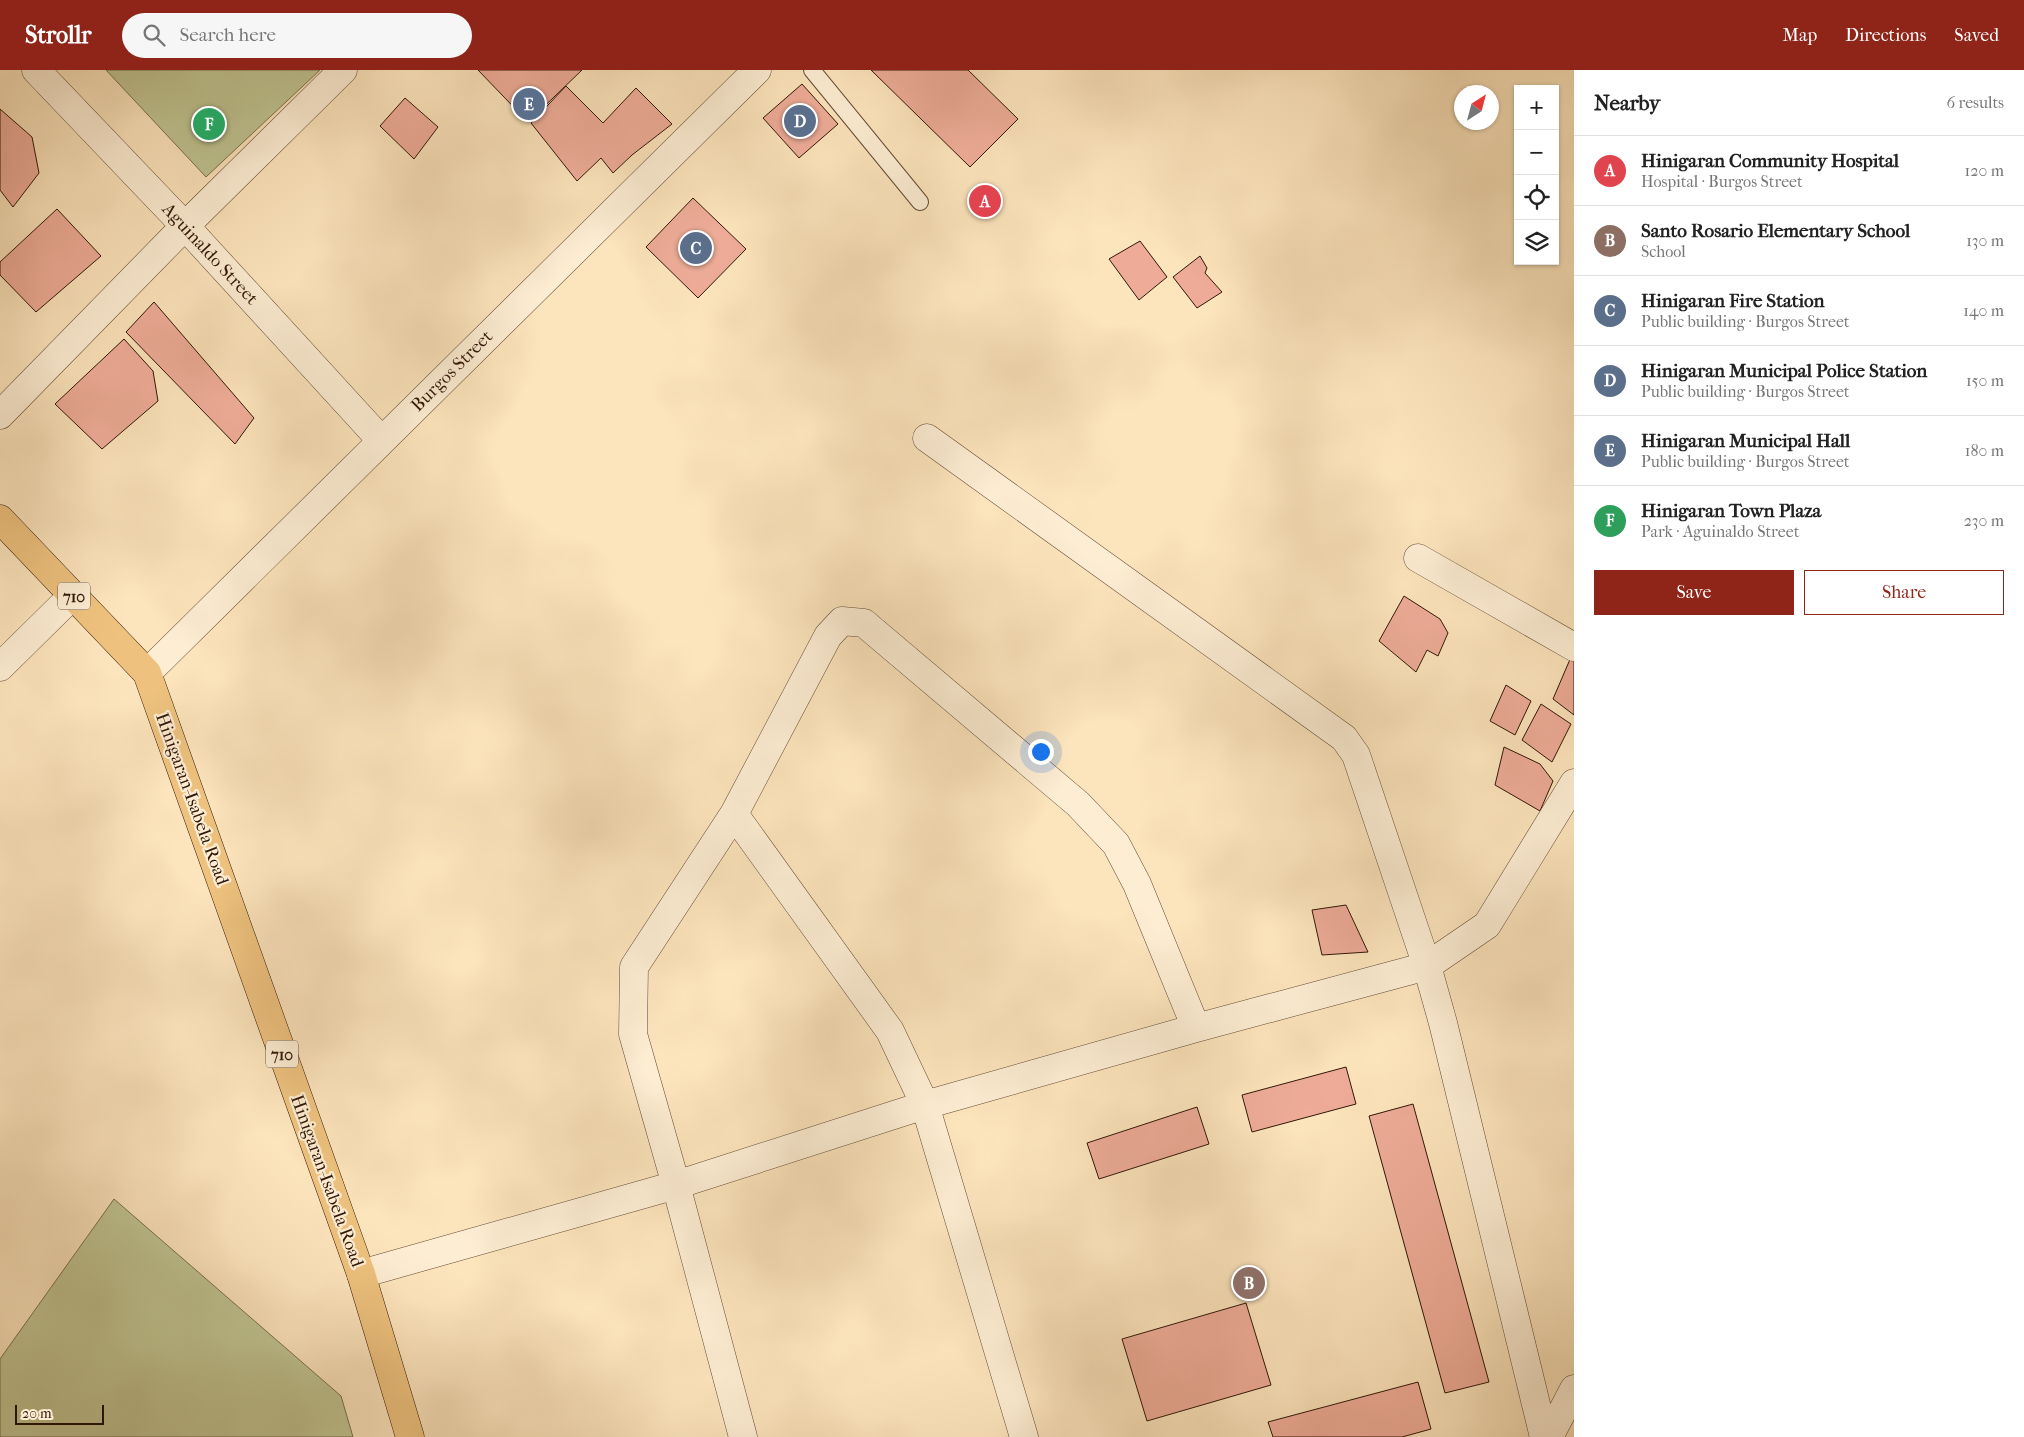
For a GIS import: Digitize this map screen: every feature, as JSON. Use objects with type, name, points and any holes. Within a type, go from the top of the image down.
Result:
[{"type":"main road","name":"710","points":[[0,519],[147,673]]},
{"type":"main road","name":"Hinigaran-Isabela Road","points":[[147,673],[360,1274],[410,1437]]},
{"type":"street","name":"Aguinaldo Street","points":[[36,70],[185,226],[381,440]]},
{"type":"street","points":[[0,415],[185,226],[343,70]]},
{"type":"street","name":"Burgos Street","points":[[147,673],[757,70]]},
{"type":"street","points":[[927,438],[1344,738],[1356,755],[1427,966],[1444,1023],[1544,1437]]},
{"type":"street","points":[[1418,558],[1574,647]]},
{"type":"street","points":[[0,667],[73,595]]},
{"type":"street","points":[[743,1437],[676,1185],[633,1034],[634,967],[734,814],[828,636],[842,621],[864,623],[1078,804],[1116,844],[1137,884],[1196,1028]]},
{"type":"street","points":[[360,1274],[676,1185],[925,1105],[1196,1028],[1427,966],[1488,925],[1574,783]]},
{"type":"street","points":[[734,814],[890,1031],[925,1105],[1024,1437]]},
{"type":"street","points":[[1549,1437],[1574,1389]]},
{"type":"lane","points":[[812,70],[920,202]]},
{"type":"green space","points":[[106,70],[320,70],[206,177]]},
{"type":"green space","points":[[114,1199],[341,1396],[353,1437],[0,1437],[0,1359]]},
{"type":"building","points":[[478,70],[582,70],[528,122]]},
{"type":"building","points":[[871,70],[968,70],[1018,119],[970,167]]},
{"type":"building","points":[[802,84],[838,124],[799,158],[763,118]]},
{"type":"building","points":[[566,86],[603,123],[636,88],[672,124],[632,155],[613,173],[601,158],[577,181],[531,123]]},
{"type":"building","points":[[405,98],[438,127],[414,159],[380,126]]},
{"type":"building","points":[[0,109],[32,137],[39,173],[13,207],[0,190]]},
{"type":"building","points":[[693,198],[746,249],[698,298],[646,247]]},
{"type":"building","points":[[57,209],[101,256],[36,312],[0,275],[0,262]]},
{"type":"building","points":[[1140,241],[1167,277],[1139,300],[1109,259]]},
{"type":"building","points":[[1200,256],[1207,268],[1205,273],[1222,292],[1197,308],[1173,277]]},
{"type":"building","points":[[154,302],[254,418],[235,444],[126,332]]},
{"type":"building","points":[[124,339],[153,371],[158,401],[102,449],[55,404]]},
{"type":"building","points":[[1404,596],[1440,619],[1448,633],[1438,656],[1427,650],[1416,672],[1379,641]]},
{"type":"building","points":[[1571,657],[1574,659],[1574,715],[1553,699]]},
{"type":"building","points":[[1506,685],[1531,701],[1515,735],[1490,721]]},
{"type":"building","points":[[1541,704],[1571,724],[1552,762],[1522,740]]},
{"type":"building","points":[[1504,747],[1540,764],[1553,781],[1540,811],[1495,785]]},
{"type":"building","points":[[1346,905],[1368,952],[1322,955],[1312,910]]},
{"type":"building","points":[[1346,1067],[1356,1104],[1252,1132],[1242,1095]]},
{"type":"building","points":[[1413,1104],[1489,1382],[1445,1393],[1369,1116]]},
{"type":"building","points":[[1197,1107],[1209,1144],[1099,1179],[1087,1143]]},
{"type":"building","points":[[1246,1303],[1271,1385],[1147,1421],[1122,1339]]},
{"type":"building","points":[[1418,1382],[1431,1429],[1402,1437],[1273,1437],[1268,1422]]},
{"type":"place","name":"Hinigaran Municipal Hall","points":[[529,104]]},
{"type":"place","name":"Hinigaran Municipal Police Station","points":[[800,121]]},
{"type":"place","name":"Hinigaran Town Plaza","points":[[209,124]]},
{"type":"place","name":"Hinigaran Community Hospital","points":[[985,201]]},
{"type":"place","name":"Hinigaran Fire Station","points":[[696,248]]},
{"type":"place","name":"Santo Rosario Elementary School","points":[[1249,1283]]}]
